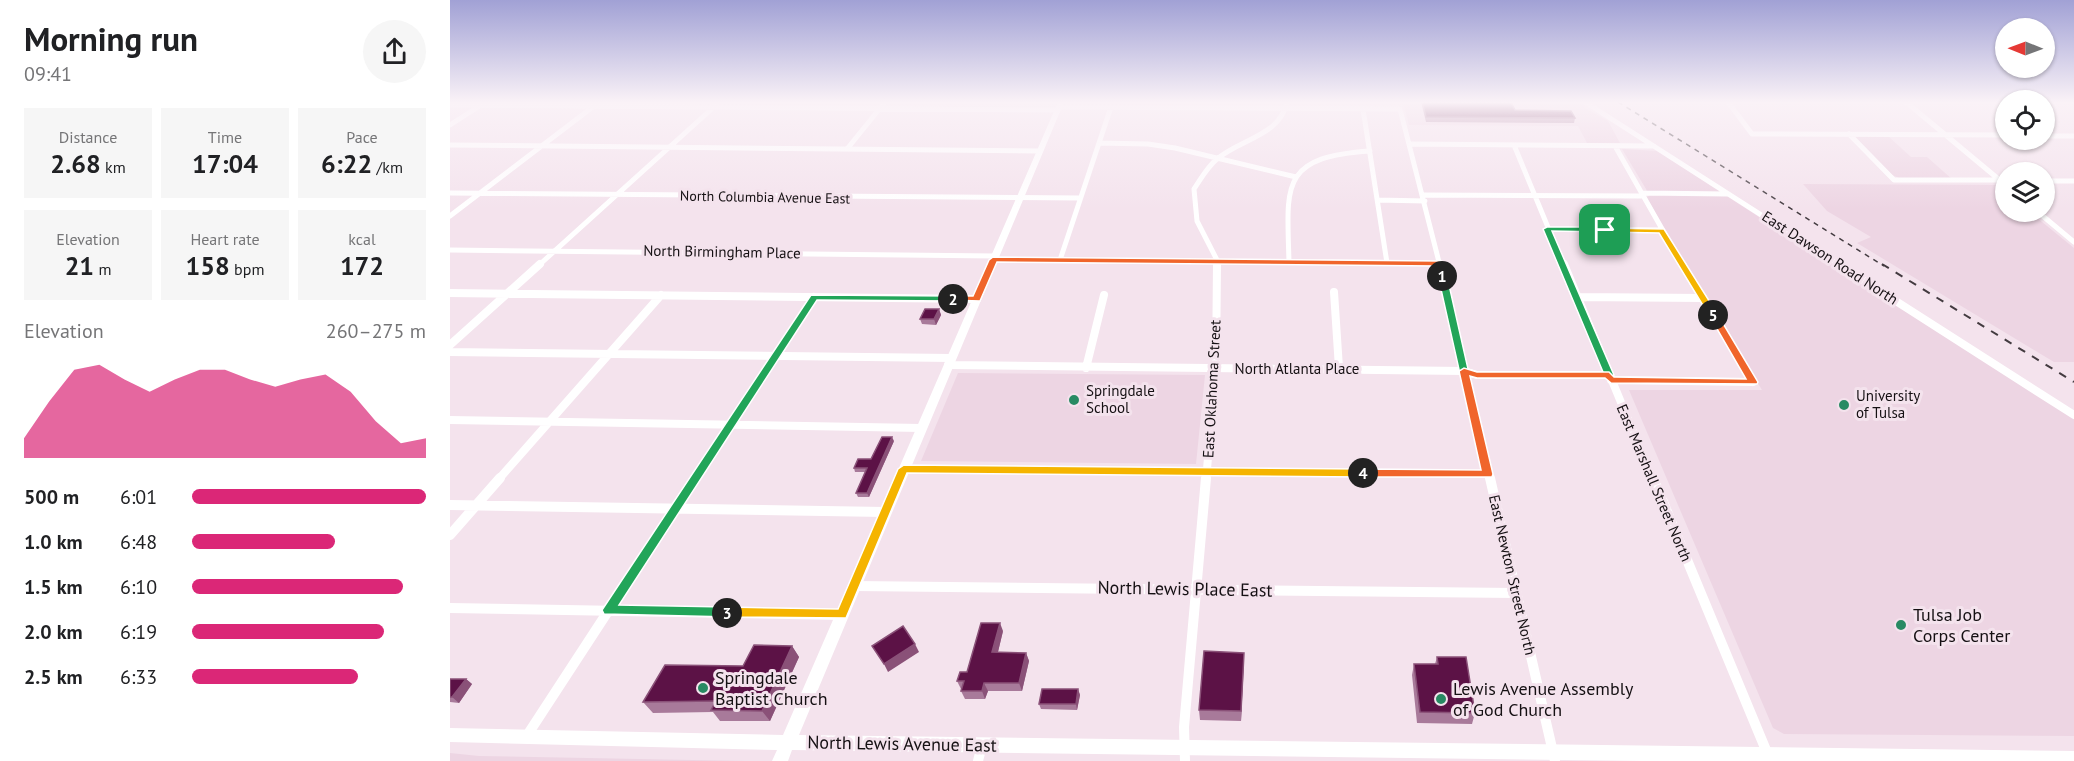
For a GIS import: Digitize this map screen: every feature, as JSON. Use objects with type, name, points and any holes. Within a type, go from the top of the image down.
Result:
[{"type":"main road","points":[[780,761],[1046,138]]},
{"type":"main road","name":"North Lewis Avenue East","points":[[450,735],[982,745],[1185,754],[1555,757],[1768,755],[2074,759]]},
{"type":"street","points":[[450,216],[554,138]]},
{"type":"street","points":[[450,345],[680,138]]},
{"type":"street","points":[[847,149],[856,138]]},
{"type":"street","points":[[1060,260],[1101,138]]},
{"type":"street","name":"East Oklahoma Street","points":[[1185,754],[1184,727],[1216,369],[1217,260],[1197,220],[1194,189],[1219,157],[1253,138]]},
{"type":"street","points":[[1368,138],[1387,263]]},
{"type":"street","name":"East Newton Street North","points":[[1410,138],[1555,757]]},
{"type":"street","name":"East Dawson Road North","points":[[1641,138],[2074,414]]},
{"type":"street","points":[[1852,138],[1894,180],[1995,182]]},
{"type":"street","points":[[1950,138],[1995,175]]},
{"type":"street","points":[[1099,143],[1160,145],[1219,157],[1296,177]]},
{"type":"street","points":[[1412,144],[1655,146]]},
{"type":"street","name":"East Marshall Street North","points":[[1514,145],[1547,229],[1768,755]]},
{"type":"street","points":[[450,146],[1040,151]]},
{"type":"street","points":[[1615,146],[1703,298]]},
{"type":"street","points":[[1288,262],[1289,190],[1296,177],[1307,167],[1330,157],[1370,151]]},
{"type":"street","points":[[2055,181],[2074,181]]},
{"type":"street","name":"North Columbia Avenue East","points":[[450,193],[1080,198]]},
{"type":"street","points":[[1378,200],[1730,194]]},
{"type":"street","points":[[2050,222],[2074,242]]},
{"type":"street","points":[[1547,229],[1662,230]]},
{"type":"street","points":[[2066,235],[2074,235]]},
{"type":"street","name":"North Birmingham Place","points":[[450,250],[1060,260],[1439,263]]},
{"type":"street","points":[[1334,292],[1339,368]]},
{"type":"street","points":[[450,293],[976,299]]},
{"type":"street","points":[[1086,368],[1104,295]]},
{"type":"street","points":[[450,536],[661,296]]},
{"type":"street","points":[[526,737],[814,297]]},
{"type":"street","points":[[1576,297],[1703,298]]},
{"type":"street","name":"North Atlanta Place","points":[[450,352],[776,355],[1086,368],[1339,368],[1464,371],[1477,375],[1753,382],[1703,298]]},
{"type":"street","points":[[450,420],[921,428]]},
{"type":"street","points":[[904,469],[1488,474]]},
{"type":"street","points":[[450,506],[885,512]]},
{"type":"street","name":"North Lewis Place East","points":[[854,586],[1516,593]]},
{"type":"street","points":[[450,608],[842,615]]},
{"type":"street","points":[[978,761],[982,745]]},
{"type":"shaded area","points":[[1584,138],[1617,138],[1620,143],[1587,143]]},
{"type":"shaded area","points":[[1855,138],[1890,138],[1911,157],[1927,157],[1952,179],[1899,178],[1890,174]]},
{"type":"shaded area","points":[[1622,149],[1657,151],[1784,233],[1784,237],[1792,242],[1797,241],[2074,419],[2074,736],[1784,734],[1773,728],[1629,390],[1762,390],[1646,197],[1649,196],[1646,189]]},
{"type":"shaded area","points":[[1803,184],[1995,185],[1995,222],[2042,222],[2074,248],[2074,362],[2054,362],[1857,243],[1871,237],[1827,211]]},
{"type":"shaded area","name":"Springdale School","points":[[958,373],[1205,375],[1196,464],[921,461]]},
{"type":"shaded area","points":[[450,753],[479,756],[745,761],[450,761]]},
{"type":"building","points":[[925,309],[939,309],[934,319],[920,319]]},
{"type":"building","points":[[882,437],[892,437],[867,493],[856,493],[867,468],[854,468],[858,459],[871,459]]},
{"type":"building","points":[[981,623],[1000,623],[992,652],[1026,653],[1019,683],[984,683],[982,691],[961,691],[964,681],[957,681],[960,672],[967,672]]},
{"type":"building","points":[[903,626],[915,644],[884,664],[872,646]]},
{"type":"building","points":[[754,645],[792,646],[762,711],[711,710],[716,701],[643,702],[665,665],[743,666]]},
{"type":"building","points":[[1204,651],[1244,653],[1241,711],[1199,710]]},
{"type":"building","name":"Lewis Avenue Assembly of God Church","points":[[1437,657],[1466,657],[1475,713],[1420,712],[1414,664],[1438,664]]},
{"type":"building","points":[[450,679],[466,679],[452,697],[450,697]]},
{"type":"building","points":[[1042,689],[1078,689],[1076,704],[1039,704]]},
{"type":"railway","points":[[1676,138],[1884,266]]},
{"type":"railway","points":[[1882,264],[2074,382]]},
{"type":"place","name":"Springdale School","points":[[1074,400]]},
{"type":"place","name":"University of Tulsa","points":[[1844,405]]},
{"type":"place","name":"Tulsa Job Corps Center","points":[[1901,625]]},
{"type":"place","name":"Springdale Baptist Church","points":[[703,688]]},
{"type":"place","name":"Lewis Avenue Assembly of God Church","points":[[1441,699]]},
{"type":"route","points":[[1605,230],[1547,229],[1609,375],[1477,375],[1464,371],[1439,263],[993,260],[976,299],[814,297],[608,610],[842,615],[904,469],[1488,474],[1464,371],[1477,375],[1543,375],[1609,375],[1611,380],[1753,382],[1662,230],[1605,230]]}]
